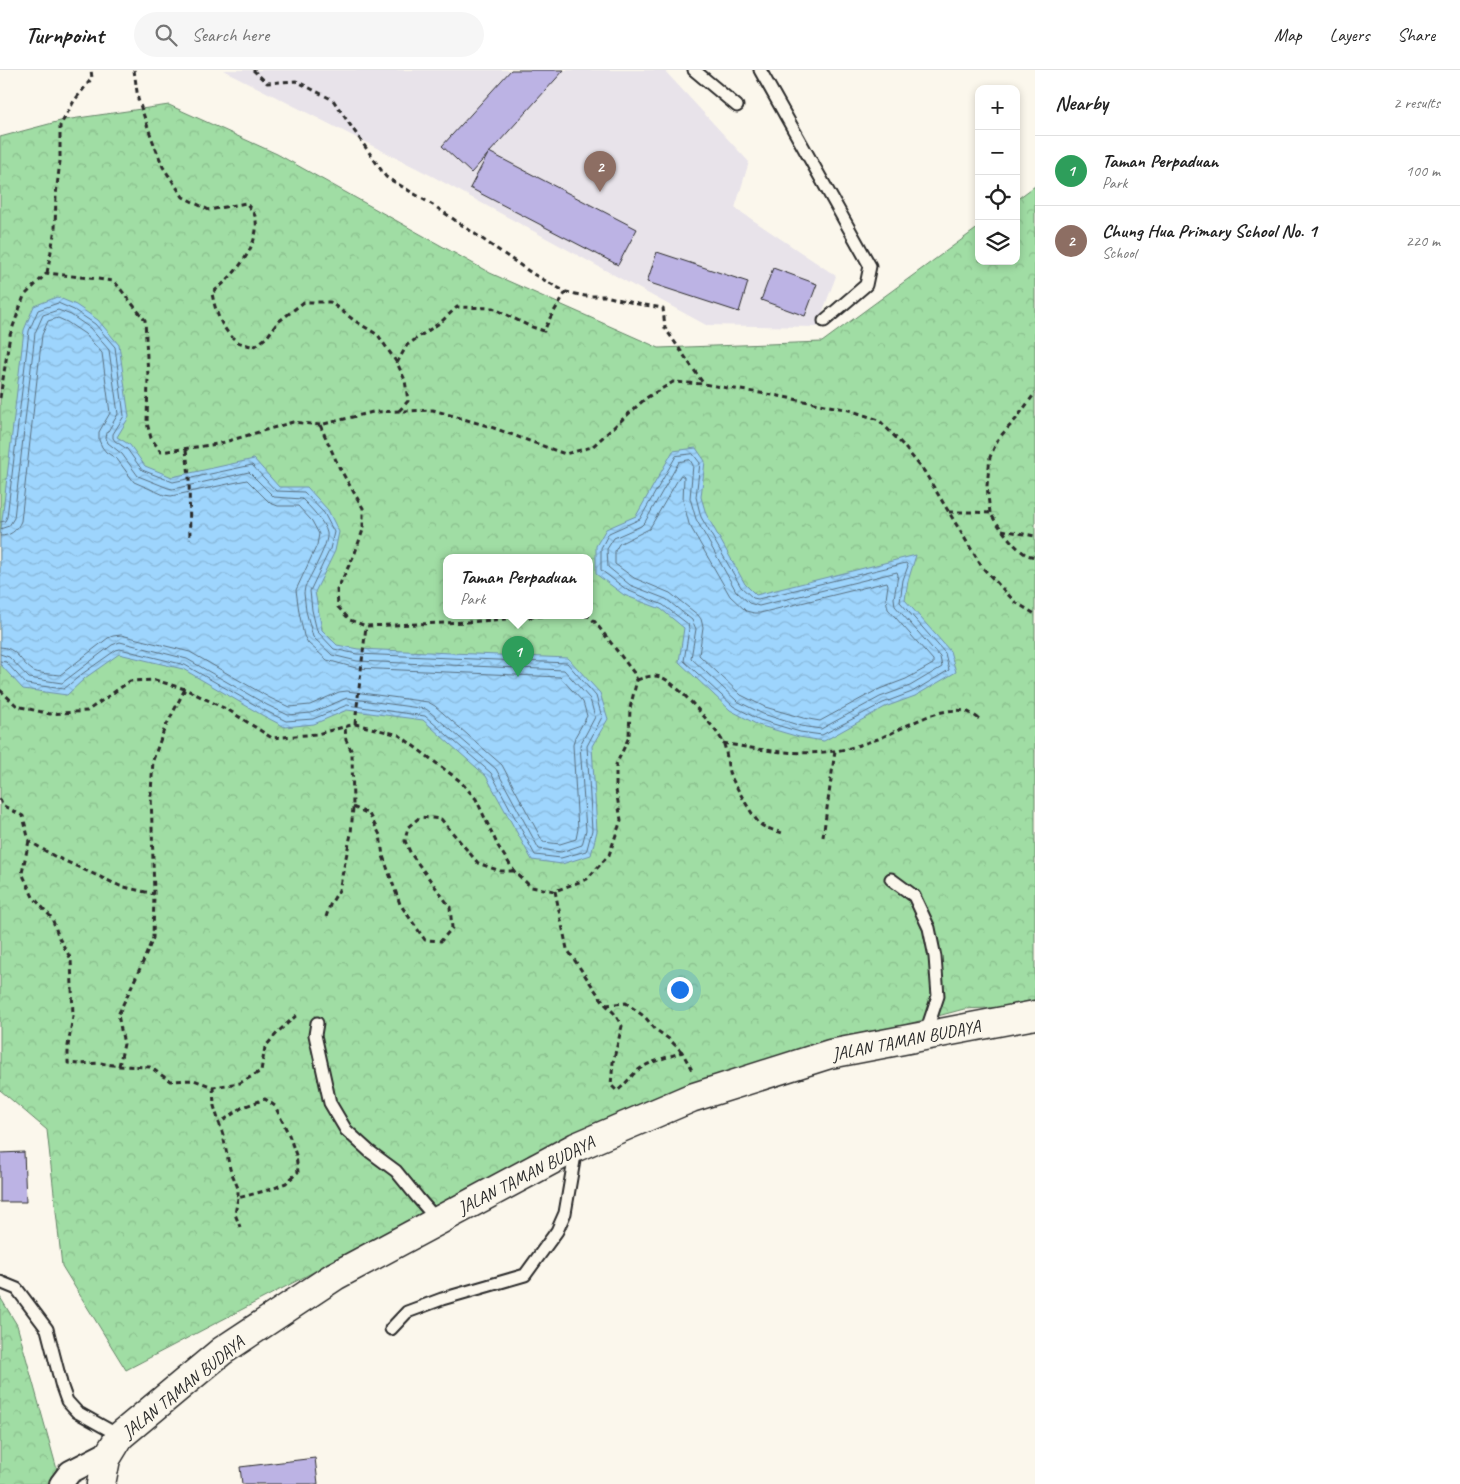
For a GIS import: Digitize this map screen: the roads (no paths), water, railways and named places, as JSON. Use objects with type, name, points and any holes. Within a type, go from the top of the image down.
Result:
[{"type":"main road","name":"JALAN TAMAN BUDAYA","points":[[101,1484],[106,1459],[115,1444],[222,1351],[335,1276],[576,1147],[702,1095],[830,1054],[1034,1012]]},
{"type":"street","points":[[61,1484],[70,1472],[115,1444]]},
{"type":"lane","points":[[694,70],[737,106]]},
{"type":"lane","points":[[760,70],[870,266],[866,286],[824,321]]},
{"type":"lane","points":[[891,879],[914,896],[929,928],[938,996],[924,1036]]},
{"type":"lane","points":[[317,1023],[315,1035],[330,1103],[346,1130],[369,1151],[396,1170],[438,1221]]},
{"type":"lane","points":[[391,1329],[407,1312],[525,1275],[557,1231],[565,1212],[576,1147]]},
{"type":"lane","points":[[0,1282],[17,1289],[47,1329],[67,1401],[77,1412],[115,1444]]},
{"type":"water","points":[[57,297],[76,305],[98,320],[119,345],[129,417],[117,437],[130,445],[145,466],[172,477],[254,459],[279,487],[307,487],[328,510],[339,532],[335,551],[315,592],[322,630],[337,645],[358,649],[568,658],[600,693],[608,719],[592,746],[597,831],[591,855],[562,864],[532,860],[486,776],[423,720],[347,710],[314,724],[285,727],[183,669],[119,654],[85,678],[67,695],[23,689],[0,664],[0,538],[24,330],[34,306]]},
{"type":"water","points":[[696,448],[705,461],[701,497],[706,514],[745,584],[756,595],[916,555],[908,581],[905,600],[950,651],[956,672],[915,696],[885,707],[824,741],[799,737],[758,725],[730,710],[679,662],[684,628],[661,609],[624,595],[596,574],[596,546],[606,529],[636,516],[673,451]]},
{"type":"place","name":"Chung Hua Primary School No. 1","points":[[600,192]]},
{"type":"place","name":"Taman Perpaduan","points":[[518,677]]}]
